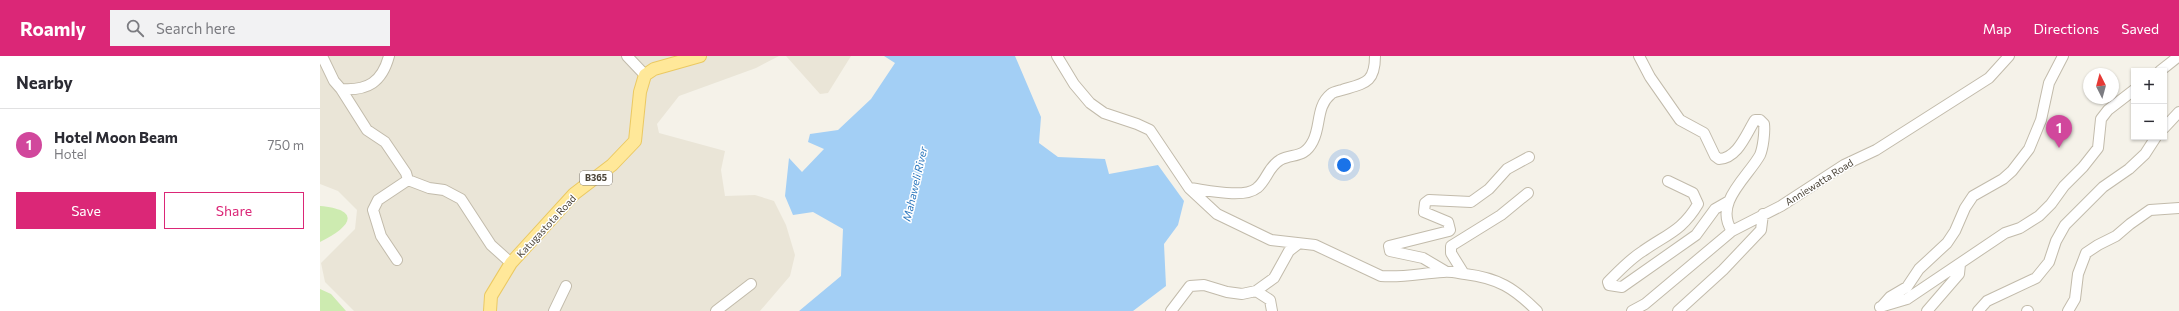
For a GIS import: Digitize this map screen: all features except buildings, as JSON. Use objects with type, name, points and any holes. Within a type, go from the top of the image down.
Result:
[{"type":"main road","points":[[645,76],[654,69],[679,59],[700,56]]},
{"type":"main road","name":"Katugastota Road","points":[[490,311],[492,296],[511,263],[574,194],[612,165],[635,141],[640,92],[645,76]]},
{"type":"street","points":[[322,56],[334,81],[341,89],[367,130],[385,142],[406,173],[408,180]]},
{"type":"street","points":[[341,89],[356,90],[376,82],[385,71],[389,56]]},
{"type":"street","points":[[627,56],[645,76]]},
{"type":"street","points":[[1057,56],[1074,84],[1090,103],[1104,113],[1150,130],[1188,188],[1216,214],[1271,240],[1315,245],[1382,276],[1391,277],[1445,272],[1485,276],[1504,284],[1520,294],[1537,311]]},
{"type":"street","points":[[1188,188],[1237,194],[1249,192],[1258,187],[1275,164],[1284,158],[1300,155],[1308,149],[1313,140],[1322,103],[1331,93],[1361,84],[1371,77],[1375,71],[1375,56]]},
{"type":"street","points":[[1640,56],[1650,77],[1680,120],[1704,133],[1715,156],[1719,159],[1727,159],[1734,155],[1755,120],[1760,120],[1764,124],[1761,153],[1729,201],[1715,209],[1696,235],[1622,287],[1609,285],[1608,282],[1642,251],[1680,228],[1698,204],[1693,193],[1668,181]]},
{"type":"street","name":"Anniewatta Road","points":[[1632,311],[1645,304],[1732,231],[1781,206],[1844,165],[1876,150],[1982,82],[1999,69],[2009,56]]},
{"type":"street","points":[[1879,309],[1890,297],[1907,287],[1919,269],[1947,243],[1973,196],[2007,175],[2029,149],[2041,120],[2049,84],[2063,56]]},
{"type":"street","points":[[2164,68],[2179,56]]},
{"type":"street","points":[[1879,309],[1907,299],[2005,233],[2020,228],[2039,216],[2098,148],[2101,119],[2108,110],[2131,92]]},
{"type":"street","points":[[2167,125],[2179,112]]},
{"type":"street","points":[[1978,311],[1987,301],[2036,278],[2048,262],[2056,242],[2065,226],[2103,187],[2129,169],[2145,154],[2154,140]]},
{"type":"street","points":[[1445,272],[1423,258],[1390,251],[1389,246],[1449,231],[1448,222],[1424,212],[1423,209],[1427,201],[1471,202],[1489,189],[1506,169],[1529,157]]},
{"type":"street","points":[[408,180],[429,188],[444,190],[462,199],[491,245],[511,263]]},
{"type":"street","points":[[397,260],[382,236],[373,210],[378,200],[408,180]]},
{"type":"street","points":[[1464,274],[1451,253],[1451,246],[1501,215],[1528,193]]},
{"type":"street","points":[[1729,201],[1727,218],[1732,231]]},
{"type":"street","points":[[2068,311],[2075,298],[2078,274],[2086,253],[2116,236],[2150,210],[2179,208]]},
{"type":"street","points":[[1678,311],[1724,270],[1761,230],[1763,214]]},
{"type":"street","points":[[1171,311],[1190,286],[1204,284],[1227,292],[1242,294],[1256,290],[1274,278],[1289,251],[1298,244]]},
{"type":"street","points":[[1927,311],[1959,274],[1960,264]]},
{"type":"street","points":[[716,311],[751,284]]},
{"type":"street","points":[[554,311],[566,286]]},
{"type":"street","points":[[1256,290],[1270,300],[1272,311]]},
{"type":"shaded area","points":[[320,56],[779,56],[756,68],[679,96],[657,124],[659,133],[725,151],[721,170],[725,196],[755,195],[774,201],[786,225],[795,255],[790,276],[760,311],[354,311],[325,282],[321,263],[355,229],[357,210],[338,191],[320,184]]},
{"type":"shaded area","points":[[786,56],[851,56],[828,93],[820,94]]},
{"type":"green space","points":[[320,206],[343,211],[347,215],[347,220],[344,226],[338,231],[320,242]]},
{"type":"green space","points":[[320,289],[331,294],[346,311],[320,311]]},
{"type":"water","name":"Mahaweli River","points":[[884,56],[1015,56],[1041,117],[1039,143],[1058,157],[1105,159],[1109,174],[1158,165],[1184,201],[1178,225],[1164,244],[1166,286],[1133,311],[799,311],[841,276],[843,229],[813,212],[793,215],[785,196],[789,158],[802,172],[824,149],[808,142],[810,134],[838,130],[871,99],[895,63]]},
{"type":"place","name":"Hotel Moon Beam","points":[[2059,148]]}]
